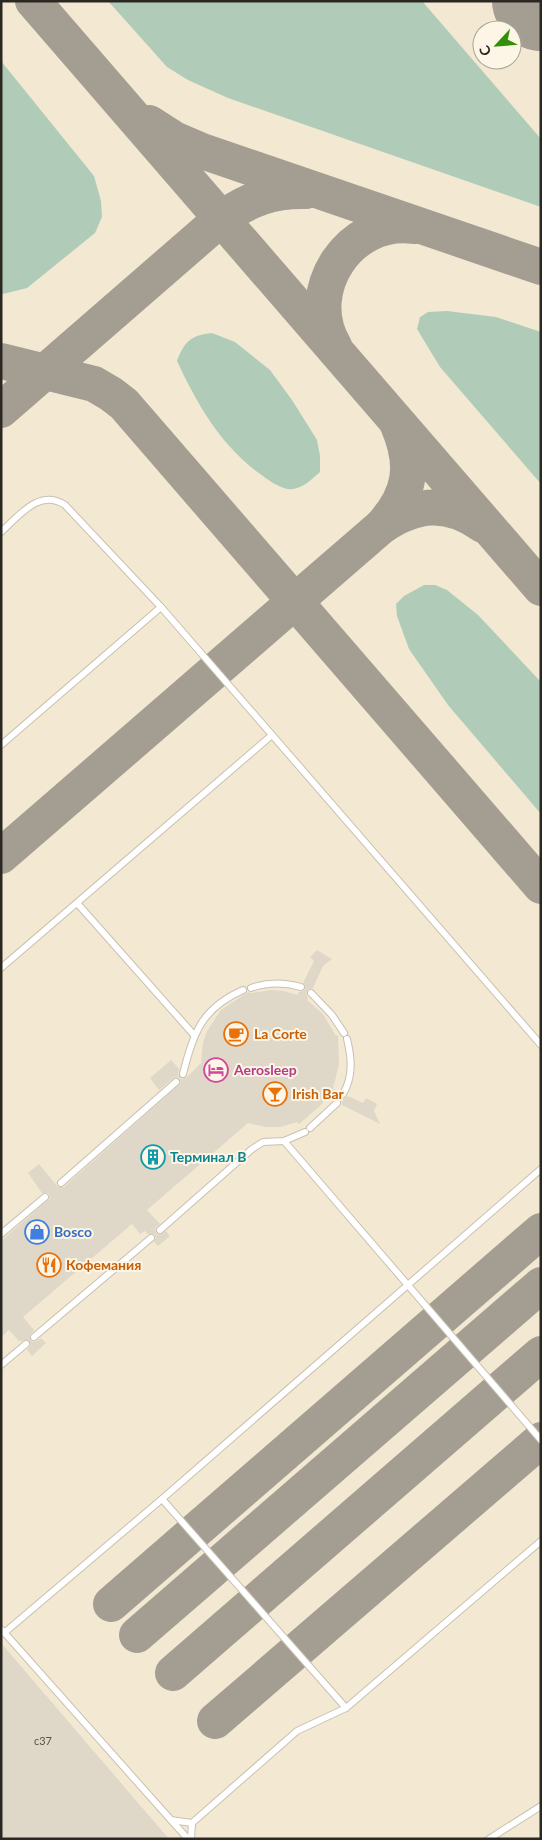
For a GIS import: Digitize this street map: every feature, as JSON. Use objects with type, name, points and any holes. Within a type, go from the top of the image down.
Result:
[{"type":"lane","points":[[1,532],[36,502],[48,499],[60,502],[161,607],[541,1045]]},
{"type":"lane","points":[[1,745],[161,607]]},
{"type":"lane","points":[[1,968],[272,735]]},
{"type":"lane","points":[[77,903],[194,1035]]},
{"type":"lane","points":[[183,1074],[194,1035],[208,1014],[219,1002],[247,989],[270,983],[301,987]]},
{"type":"lane","points":[[311,993],[332,1015],[346,1036],[351,1067],[348,1084],[343,1094]]},
{"type":"lane","points":[[61,1183],[176,1082]]},
{"type":"lane","points":[[160,1230],[252,1149],[263,1142],[284,1142],[308,1130],[337,1103]]},
{"type":"lane","points":[[284,1142],[541,1440]]},
{"type":"lane","points":[[189,1839],[3,1631],[162,1499],[541,1169]]},
{"type":"lane","points":[[1,1234],[45,1196]]},
{"type":"lane","points":[[34,1337],[151,1238]]},
{"type":"lane","points":[[1,1365],[26,1344]]},
{"type":"lane","points":[[162,1499],[346,1708]]},
{"type":"lane","points":[[189,1839],[192,1823],[297,1731],[346,1708],[541,1541]]},
{"type":"lane","points":[[490,1839],[541,1806]]},
{"type":"lane","points":[[171,1820],[192,1823]]},
{"type":"shaded area","points":[[1,1],[541,1],[541,1839],[1,1839]]},
{"type":"green space","points":[[108,1],[422,1],[472,59],[472,70],[482,70],[541,139],[541,207],[228,98],[188,80],[167,67]]},
{"type":"green space","points":[[1,61],[94,176],[101,201],[102,217],[95,233],[27,288],[3,294],[1,293]]},
{"type":"green space","points":[[447,311],[496,317],[541,332],[541,484],[440,367],[417,329],[420,317],[428,312]]},
{"type":"green space","points":[[212,333],[235,342],[270,370],[292,400],[317,440],[320,472],[305,484],[287,489],[265,478],[248,465],[223,439],[202,409],[177,361],[182,349],[189,341]]},
{"type":"green space","points":[[424,585],[435,585],[447,590],[478,615],[541,682],[541,814],[448,705],[409,649],[397,616],[396,604],[404,596]]},
{"type":"building","name":"Терминал B","points":[[317,950],[332,959],[323,966],[313,988],[308,989],[306,994],[307,1000],[323,1014],[336,1036],[338,1035],[339,1064],[333,1089],[338,1092],[341,1099],[348,1096],[363,1103],[366,1098],[377,1104],[374,1111],[380,1124],[342,1105],[342,1101],[339,1098],[333,1100],[327,1097],[320,1106],[299,1124],[297,1122],[280,1127],[266,1127],[248,1123],[147,1210],[160,1224],[155,1228],[156,1233],[160,1235],[166,1231],[170,1236],[158,1246],[154,1242],[156,1238],[154,1234],[148,1234],[145,1231],[140,1234],[132,1224],[23,1317],[34,1330],[30,1335],[31,1341],[35,1342],[41,1338],[46,1343],[32,1356],[27,1350],[31,1345],[28,1340],[19,1341],[9,1330],[1,1337],[1,1241],[50,1198],[48,1193],[42,1193],[28,1173],[39,1164],[58,1187],[64,1187],[181,1083],[179,1078],[175,1077],[159,1090],[150,1078],[171,1060],[179,1069],[178,1076],[182,1079],[186,1078],[201,1063],[203,1042],[207,1031],[221,1010],[248,992],[271,990],[297,995],[299,992],[304,991],[306,986],[303,983],[314,961],[310,957]]},
{"type":"building","points":[[1,1643],[169,1839],[1,1839]]},
{"type":"taxiway","points":[[33,1],[541,588]]},
{"type":"taxiway","points":[[149,123],[174,139],[202,151],[541,267]]},
{"type":"taxiway","points":[[1,410],[223,217],[243,205],[262,197],[283,192],[306,191]]},
{"type":"taxiway","points":[[334,346],[325,324],[324,302],[328,281],[338,262],[352,245],[370,233],[391,226],[414,226]]},
{"type":"taxiway","points":[[1,361],[94,384],[124,404],[541,886]]},
{"type":"taxiway","points":[[382,526],[399,502],[407,478],[407,453],[398,425]]},
{"type":"taxiway","points":[[1,856],[382,526],[407,513],[432,508],[445,508],[457,511],[483,525]]},
{"type":"taxiway","points":[[111,1604],[541,1231]]},
{"type":"taxiway","points":[[137,1635],[541,1285]]},
{"type":"taxiway","points":[[173,1673],[541,1354]]},
{"type":"taxiway","points":[[215,1721],[541,1440]]},
{"type":"runway","points":[[537,1],[541,6]]},
{"type":"place","name":"La Corte","points":[[236,1034]]},
{"type":"place","name":"Aerosleep","points":[[216,1070]]},
{"type":"place","name":"Irish Bar","points":[[275,1094]]},
{"type":"place","name":"Терминал B","points":[[153,1157]]},
{"type":"place","name":"Bosco","points":[[37,1232]]},
{"type":"place","name":"Кофемания","points":[[49,1265]]}]
